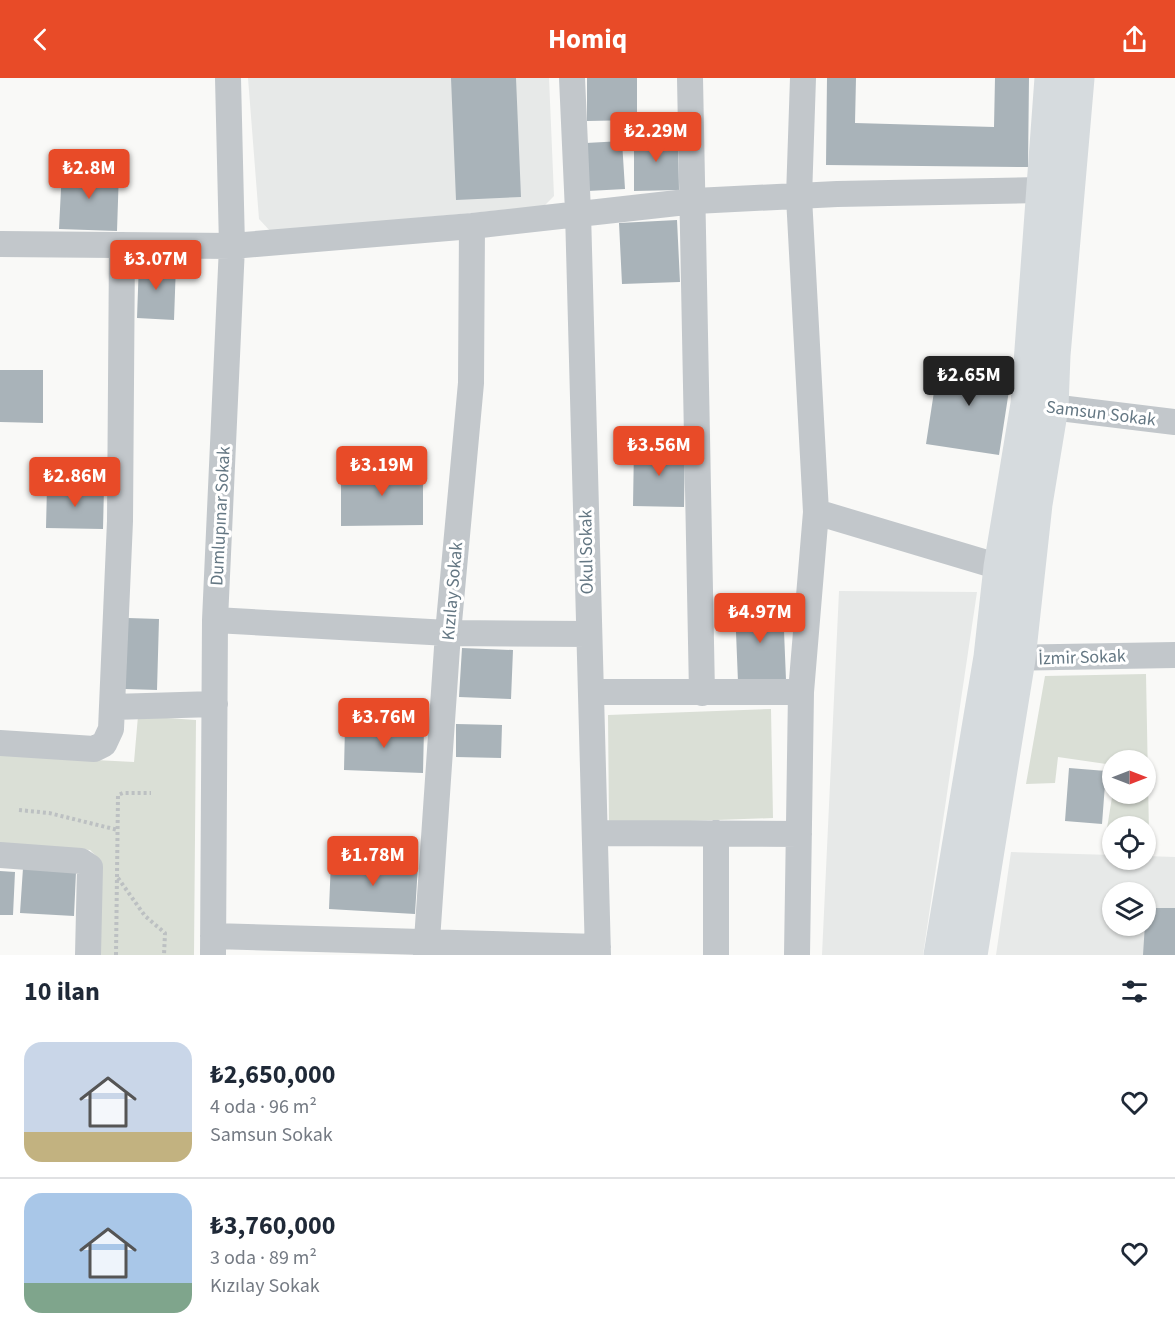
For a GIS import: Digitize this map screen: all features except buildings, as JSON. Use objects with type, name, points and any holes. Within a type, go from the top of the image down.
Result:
[{"type":"street","name":"Dumlupınar Sokak","points":[[213,945],[215,620],[232,246],[228,78]]},
{"type":"street","name":"Okul Sokak","points":[[572,78],[578,212],[598,951]]},
{"type":"street","points":[[690,78],[702,693]]},
{"type":"street","points":[[797,955],[801,692],[816,512],[799,196],[803,78]]},
{"type":"street","points":[[940,955],[1036,504],[1042,190],[1051,78]]},
{"type":"street","points":[[971,955],[1004,658],[1000,567],[1039,406],[1054,355],[1077,78]]},
{"type":"street","points":[[0,244],[232,246],[472,226],[578,212],[694,201],[1042,190]]},
{"type":"street","name":"Kızılay Sokak","points":[[427,949],[448,633],[471,383],[472,226]]},
{"type":"street","points":[[0,743],[93,749],[104,744],[111,729],[120,521],[122,245]]},
{"type":"street","name":"Samsun Sokak","points":[[1039,406],[1175,422]]},
{"type":"street","points":[[816,512],[1000,567]]},
{"type":"street","points":[[215,620],[448,633],[588,634]]},
{"type":"street","name":"İzmir Sokak","points":[[1004,658],[1175,655]]},
{"type":"street","points":[[592,692],[801,692]]},
{"type":"street","points":[[112,707],[215,704]]},
{"type":"street","points":[[596,833],[799,834]]},
{"type":"street","points":[[716,833],[716,955]]},
{"type":"street","points":[[0,855],[81,861],[90,867],[88,955]]},
{"type":"street","points":[[213,945],[598,951]]},
{"type":"path","points":[[116,955],[118,795],[151,793]]},
{"type":"path","points":[[19,810],[49,813],[118,830]]},
{"type":"path","points":[[117,878],[145,916],[165,933],[164,955]]},
{"type":"shaded area","points":[[248,78],[549,78],[554,196],[544,206],[271,232],[259,219]]},
{"type":"shaded area","points":[[839,591],[977,592],[923,955],[822,955]]},
{"type":"shaded area","points":[[1146,674],[1147,750],[1102,750],[1102,763],[1058,757],[1055,783],[1026,784],[1045,676]]},
{"type":"shaded area","points":[[771,709],[773,818],[609,824],[608,715]]},
{"type":"shaded area","points":[[138,716],[196,720],[194,955],[99,955],[102,862],[90,850],[0,843],[0,755],[134,762]]},
{"type":"shaded area","points":[[1111,804],[1148,804],[1149,816],[1109,816]]},
{"type":"shaded area","points":[[1011,852],[1102,855],[1102,870],[1156,870],[1156,856],[1175,857],[1175,955],[996,955]]}]
